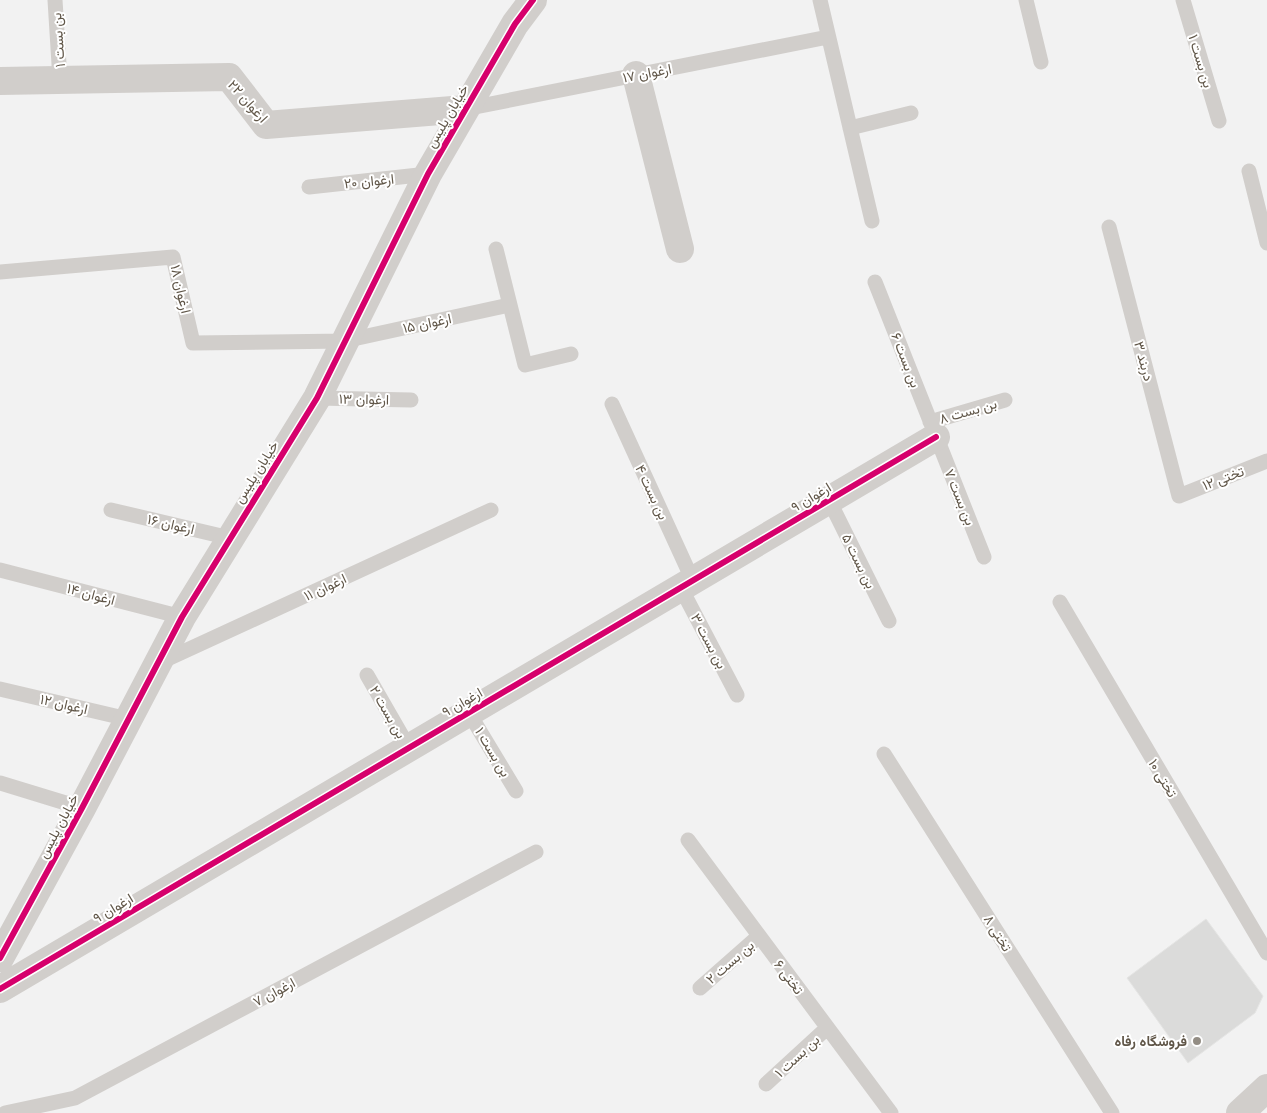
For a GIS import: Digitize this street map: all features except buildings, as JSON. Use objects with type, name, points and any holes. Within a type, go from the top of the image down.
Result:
[{"type":"street","name":"خیابان پلیس","points":[[3,948],[82,808],[182,618],[317,398],[428,174],[515,24],[533,0]]},
{"type":"street","points":[[636,75],[680,249]]},
{"type":"street","name":"ارغوان ۲۲","points":[[0,82],[229,77],[266,124],[465,109]]},
{"type":"street","name":"ارغوان ۹","points":[[0,989],[829,500],[933,430]]},
{"type":"street","points":[[1240,1113],[1267,1088]]},
{"type":"lane","name":"بن بست ۱","points":[[55,0],[60,80]]},
{"type":"lane","points":[[820,0],[872,221]]},
{"type":"lane","points":[[1026,0],[1041,62]]},
{"type":"lane","name":"بن بست ۱","points":[[1183,0],[1219,121]]},
{"type":"lane","name":"ارغوان ۱۷","points":[[465,109],[828,37]]},
{"type":"lane","points":[[850,128],[910,113]]},
{"type":"lane","points":[[1249,172],[1267,243]]},
{"type":"lane","name":"ارغوان ۲۰","points":[[309,187],[428,174]]},
{"type":"lane","name":"دربند ۳","points":[[1109,227],[1179,496]]},
{"type":"lane","points":[[496,249],[525,365],[571,354]]},
{"type":"lane","name":"ارغوان ۱۸","points":[[0,272],[173,257],[193,343],[344,341]]},
{"type":"lane","name":"بن بست ۶","points":[[875,282],[933,430]]},
{"type":"lane","name":"ارغوان ۱۵","points":[[344,341],[509,305]]},
{"type":"lane","name":"ارغوان ۱۳","points":[[317,398],[411,400]]},
{"type":"lane","name":"بن بست ۸","points":[[933,430],[1005,400]]},
{"type":"lane","name":"بن بست ۴","points":[[612,404],[687,584]]},
{"type":"lane","name":"بن بست ۷","points":[[933,430],[984,557]]},
{"type":"lane","name":"تختی ۱۲","points":[[1179,496],[1267,461]]},
{"type":"lane","name":"بن بست ۵","points":[[829,500],[889,621]]},
{"type":"lane","name":"ارغوان ۱۶","points":[[111,510],[230,538]]},
{"type":"lane","name":"ارغوان ۱۱","points":[[158,663],[492,510]]},
{"type":"lane","name":"ارغوان ۱۴","points":[[0,570],[182,618]]},
{"type":"lane","name":"بن بست ۳","points":[[687,584],[737,695]]},
{"type":"lane","name":"تختی ۱۰","points":[[1060,602],[1267,953]]},
{"type":"lane","name":"بن بست ۲","points":[[367,675],[409,748]]},
{"type":"lane","name":"ارغوان ۱۲","points":[[0,689],[128,719]]},
{"type":"lane","name":"بن بست ۱","points":[[469,713],[516,791]]},
{"type":"lane","name":"تختی ۸","points":[[884,754],[1112,1113]]},
{"type":"lane","points":[[0,783],[82,808]]},
{"type":"lane","name":"تختی ۶","points":[[688,840],[891,1113]]},
{"type":"lane","name":"ارغوان ۷","points":[[5,1113],[75,1098],[536,852]]},
{"type":"lane","name":"بن بست ۲","points":[[700,988],[760,936]]},
{"type":"lane","name":"بن بست ۱","points":[[766,1084],[827,1028]]},
{"type":"cycle path","points":[[0,958],[82,808],[182,617],[317,398],[428,174],[515,24],[533,0]]},
{"type":"cycle path","points":[[0,989],[936,437]]},
{"type":"place","name":"فروشگاه رفاه","points":[[1197,1041]]}]
